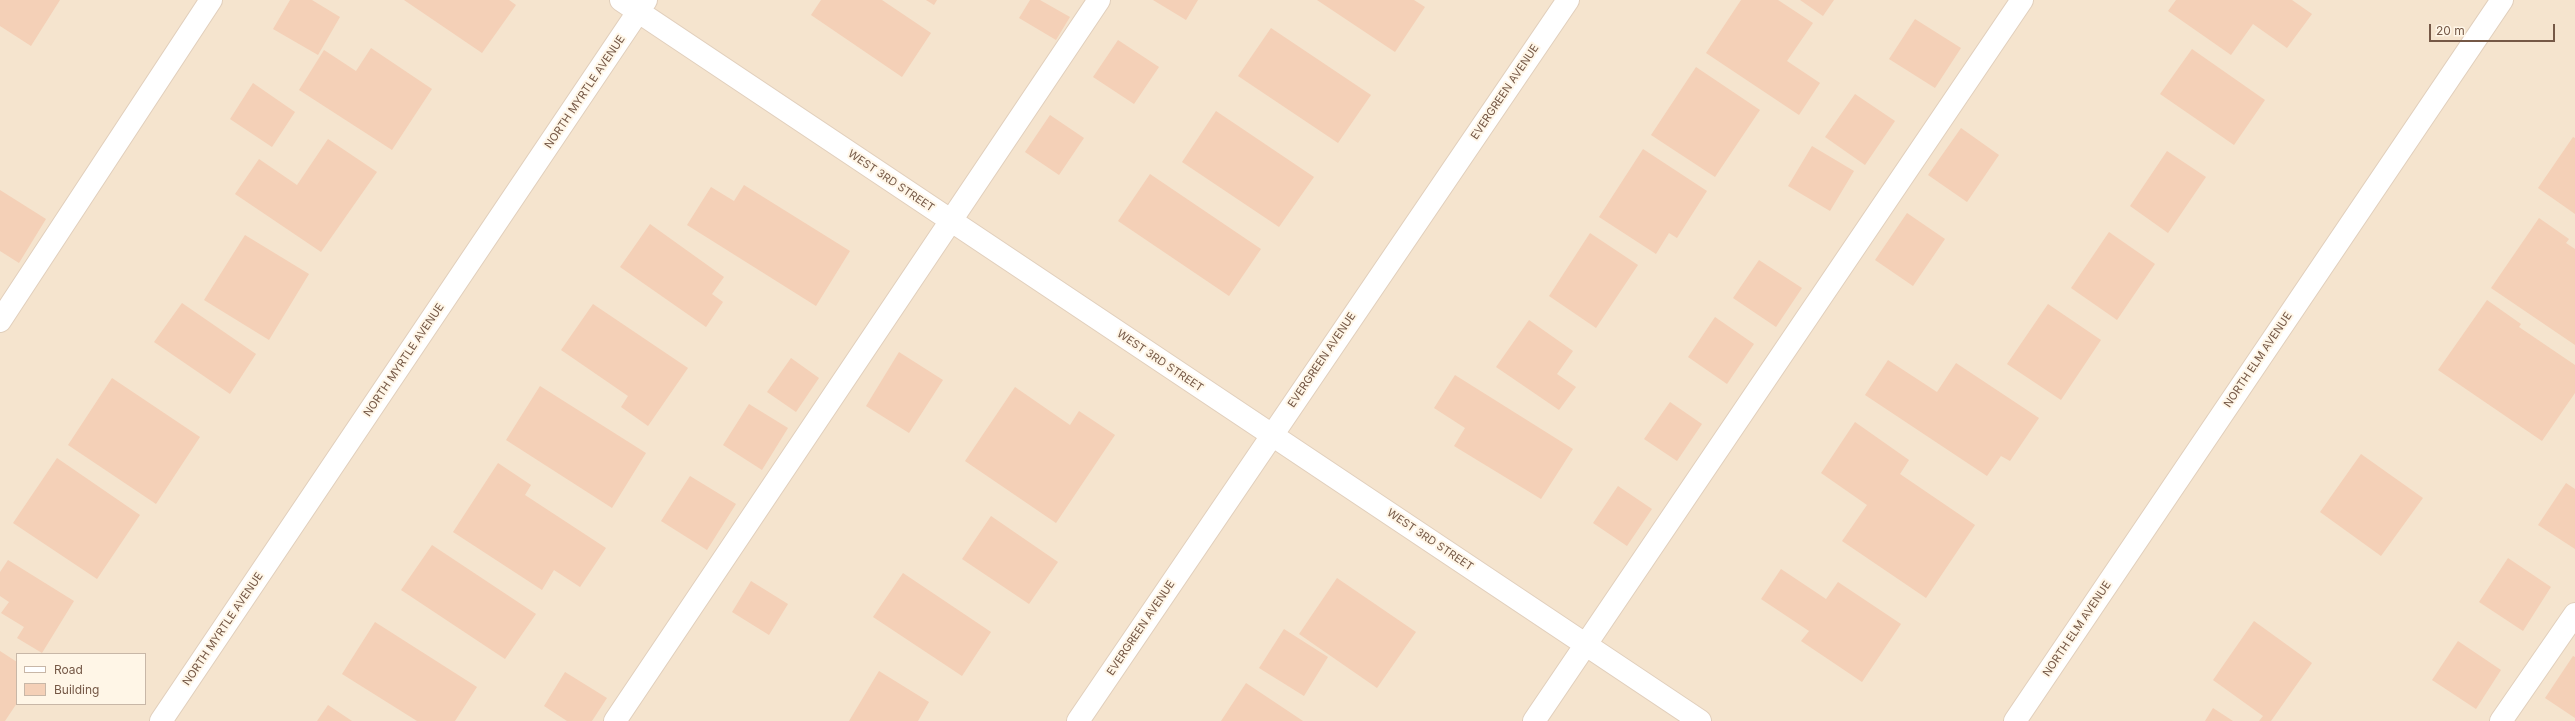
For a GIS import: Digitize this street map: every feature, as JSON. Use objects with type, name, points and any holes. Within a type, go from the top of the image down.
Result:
[{"type":"street","points":[[0,321],[211,0]]},
{"type":"street","points":[[615,721],[1099,0]]},
{"type":"street","name":"EVERGREEN AVENUE","points":[[1078,721],[1271,434],[1568,0]]},
{"type":"street","points":[[1534,721],[2022,0]]},
{"type":"street","name":"NORTH ELM AVENUE","points":[[2015,721],[2502,0]]},
{"type":"street","name":"WEST 3RD STREET","points":[[635,4],[950,220],[1700,721]]},
{"type":"street","name":"NORTH MYRTLE AVENUE","points":[[161,721],[635,4]]},
{"type":"street","points":[[2501,721],[2575,614]]},
{"type":"shaded area","points":[[0,0],[2575,0],[2575,721],[0,721]]},
{"type":"building","points":[[0,0],[60,0],[31,46],[0,26]]},
{"type":"building","points":[[290,0],[312,0],[340,17],[318,55],[273,29]]},
{"type":"building","points":[[404,0],[509,0],[516,5],[482,53]]},
{"type":"building","points":[[821,0],[882,0],[931,33],[902,77],[811,15]]},
{"type":"building","points":[[926,0],[937,0],[934,5]]},
{"type":"building","points":[[1030,0],[1040,0],[1070,17],[1056,40],[1019,18]]},
{"type":"building","points":[[1153,0],[1198,0],[1186,20]]},
{"type":"building","points":[[1317,0],[1414,0],[1425,7],[1395,52]]},
{"type":"building","points":[[1741,0],[1778,0],[1813,23],[1787,61],[1820,83],[1799,115],[1706,53]]},
{"type":"building","points":[[1800,0],[1834,0],[1823,16]]},
{"type":"building","points":[[2176,0],[2292,0],[2312,14],[2287,48],[2253,24],[2231,55],[2168,11]]},
{"type":"building","points":[[1915,19],[1961,48],[1935,88],[1889,59]]},
{"type":"building","points":[[1271,28],[1371,95],[1338,143],[1238,76]]},
{"type":"building","points":[[1118,40],[1159,67],[1134,104],[1093,77]]},
{"type":"building","points":[[371,48],[432,89],[392,150],[299,90],[324,50],[356,71]]},
{"type":"building","points":[[2192,49],[2265,100],[2234,145],[2160,94]]},
{"type":"building","points":[[1696,67],[1760,110],[1715,177],[1651,135]]},
{"type":"building","points":[[253,83],[295,112],[272,147],[230,119]]},
{"type":"building","points":[[1855,94],[1895,121],[1865,165],[1825,137]]},
{"type":"building","points":[[1216,111],[1314,177],[1279,227],[1182,162]]},
{"type":"building","points":[[1050,115],[1084,138],[1059,175],[1025,152]]},
{"type":"building","points":[[1961,128],[1999,155],[1967,202],[1928,175]]},
{"type":"building","points":[[2573,137],[2575,138],[2575,214],[2538,188]]},
{"type":"building","points":[[328,139],[377,172],[321,252],[235,194],[259,159],[297,185]]},
{"type":"building","points":[[1812,146],[1854,171],[1830,211],[1788,186]]},
{"type":"building","points":[[1643,149],[1707,191],[1677,238],[1669,233],[1656,254],[1599,217]]},
{"type":"building","points":[[2167,151],[2206,177],[2168,233],[2130,206]]},
{"type":"building","points":[[1150,174],[1261,249],[1229,296],[1118,221]]},
{"type":"building","points":[[744,185],[850,251],[816,306],[687,225],[711,187],[734,201]]},
{"type":"building","points":[[0,190],[46,219],[19,263],[0,251]]},
{"type":"building","points":[[1907,213],[1945,239],[1913,286],[1875,260]]},
{"type":"building","points":[[2539,218],[2569,239],[2566,243],[2575,249],[2575,345],[2491,288]]},
{"type":"building","points":[[650,224],[724,277],[712,294],[723,302],[706,327],[620,267]]},
{"type":"building","points":[[2109,232],[2155,264],[2117,320],[2071,288]]},
{"type":"building","points":[[1590,233],[1638,265],[1596,328],[1549,296]]},
{"type":"building","points":[[245,235],[309,274],[269,340],[204,300]]},
{"type":"building","points":[[1759,260],[1802,288],[1776,327],[1733,298]]},
{"type":"building","points":[[2487,300],[2521,324],[2519,327],[2575,365],[2575,393],[2542,441],[2438,370]]},
{"type":"building","points":[[182,303],[256,354],[230,394],[154,342]]},
{"type":"building","points":[[593,304],[688,368],[648,426],[621,407],[628,396],[561,350]]},
{"type":"building","points":[[2048,304],[2101,340],[2061,400],[2007,364]]},
{"type":"building","points":[[1715,317],[1754,344],[1727,384],[1688,357]]},
{"type":"building","points":[[1529,320],[1573,351],[1557,374],[1576,387],[1559,410],[1496,367]]},
{"type":"building","points":[[899,352],[943,380],[909,433],[866,406]]},
{"type":"building","points":[[791,358],[819,378],[796,412],[767,392]]},
{"type":"building","points":[[1888,360],[1937,392],[1956,363],[2039,418],[2010,461],[2001,456],[1987,476],[1865,395]]},
{"type":"building","points":[[1455,375],[1573,449],[1541,499],[1454,446],[1465,428],[1434,408]]},
{"type":"building","points":[[112,378],[200,437],[156,504],[68,445]]},
{"type":"building","points":[[540,386],[646,453],[612,508],[506,440]]},
{"type":"building","points":[[1015,387],[1070,425],[1079,411],[1115,435],[1056,523],[965,461]]},
{"type":"building","points":[[1670,402],[1702,424],[1677,461],[1644,439]]},
{"type":"building","points":[[749,404],[788,428],[762,470],[723,445]]},
{"type":"building","points":[[1855,422],[1909,460],[1900,474],[1975,525],[1926,598],[1842,541],[1867,505],[1821,473]]},
{"type":"building","points":[[2361,454],[2423,498],[2381,556],[2320,512]]},
{"type":"building","points":[[57,458],[140,515],[97,579],[13,523]]},
{"type":"building","points":[[498,463],[531,485],[525,495],[606,548],[580,587],[554,570],[542,590],[453,532]]},
{"type":"building","points":[[690,476],[736,504],[707,550],[661,521]]},
{"type":"building","points":[[2566,483],[2575,489],[2575,549],[2538,525]]},
{"type":"building","points":[[1618,486],[1652,509],[1627,546],[1593,523]]},
{"type":"building","points":[[991,516],[1058,562],[1029,604],[962,559]]},
{"type":"building","points":[[432,545],[536,614],[505,659],[401,590]]},
{"type":"building","points":[[2508,558],[2551,587],[2523,631],[2479,602]]},
{"type":"building","points":[[8,560],[74,601],[42,653],[17,638],[24,627],[1,613],[9,602],[0,596],[0,572]]},
{"type":"building","points":[[1781,569],[1826,599],[1838,582],[1901,624],[1862,682],[1801,641],[1809,631],[1761,599]]},
{"type":"building","points":[[903,573],[991,632],[962,676],[873,617]]},
{"type":"building","points":[[1337,578],[1416,632],[1377,688],[1299,634]]},
{"type":"building","points":[[751,581],[788,604],[769,635],[732,612]]},
{"type":"building","points":[[2254,621],[2312,663],[2271,721],[2259,721],[2263,716],[2213,680]]},
{"type":"building","points":[[375,622],[477,687],[455,721],[417,721],[342,674]]},
{"type":"building","points":[[1284,629],[1328,657],[1304,696],[1259,668]]},
{"type":"building","points":[[2458,641],[2501,670],[2476,709],[2432,680]]},
{"type":"building","points":[[0,651],[16,661],[16,704],[5,721],[0,721]]},
{"type":"building","points":[[2573,656],[2575,657],[2575,718],[2545,698]]},
{"type":"building","points":[[879,671],[929,702],[918,721],[849,721]]},
{"type":"building","points":[[565,672],[607,698],[592,721],[567,721],[544,706]]},
{"type":"building","points":[[1246,683],[1303,721],[1221,721]]},
{"type":"building","points":[[328,705],[352,721],[317,721]]},
{"type":"building","points":[[2213,708],[2233,721],[2205,721]]}]
